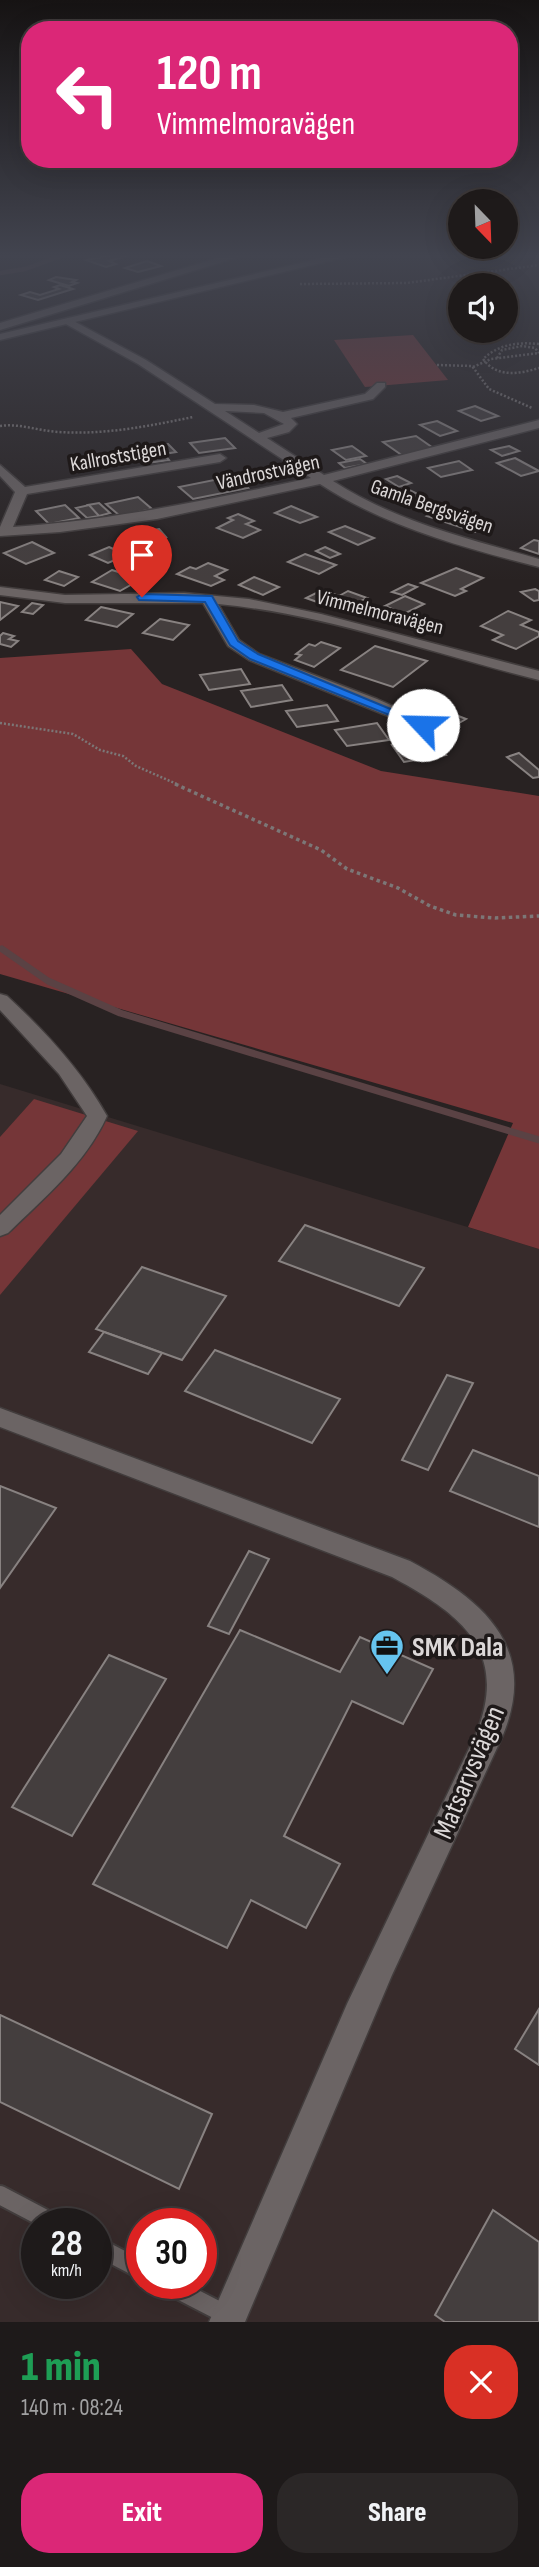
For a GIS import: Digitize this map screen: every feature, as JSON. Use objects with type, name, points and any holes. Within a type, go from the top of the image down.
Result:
[{"type":"street","name":"Gamla Bergsvägen","points":[[144,363],[365,506],[452,538],[539,563]]},
{"type":"street","points":[[282,416],[369,397],[381,385]]},
{"type":"street","points":[[215,410],[232,407],[266,411],[282,416],[291,424],[285,429],[257,437]]},
{"type":"street","name":"Vändrostvägen","points":[[2,532],[60,528],[157,515],[468,445],[539,424]]},
{"type":"street","name":"Kallroststigen","points":[[22,491],[220,458]]},
{"type":"street","points":[[0,469],[22,491],[2,532]]},
{"type":"street","name":"Vimmelmoravägen","points":[[0,591],[65,599],[208,599],[249,603],[316,617],[539,676]]},
{"type":"street","points":[[208,599],[233,643],[254,657],[423,725]]},
{"type":"street","points":[[0,1000],[84,1093],[97,1116],[94,1125],[71,1153],[0,1228]]},
{"type":"street","name":"Matsarvsvägen","points":[[0,1417],[401,1569],[436,1587],[464,1607],[489,1641],[501,1671],[503,1686],[500,1701],[485,1744],[402,1918],[228,2319]]},
{"type":"lane","points":[[0,2195],[25,2208]]},
{"type":"lane","points":[[193,2299],[228,2319]]},
{"type":"path","points":[[437,365],[473,367],[483,363]]},
{"type":"path","points":[[484,363],[491,369],[511,373],[539,368]]},
{"type":"path","points":[[473,367],[489,389],[538,411]]},
{"type":"path","points":[[0,426],[13,424],[58,432],[132,430],[215,410]]},
{"type":"path","points":[[0,723],[73,734],[100,750],[122,756],[136,766],[321,850],[347,869],[398,888],[430,906],[456,915],[495,918],[539,916]]},
{"type":"shaded area","points":[[349,363],[435,363],[448,380],[365,387]]},
{"type":"shaded area","points":[[131,649],[162,684],[381,771],[539,796],[539,1249],[468,1227],[513,1123],[0,974],[0,658]]},
{"type":"shaded area","points":[[0,1084],[539,1249],[539,2322],[0,2322]]},
{"type":"shaded area","points":[[34,1099],[138,1131],[0,1295],[0,1137]]},
{"type":"building","points":[[475,406],[498,416],[481,421],[459,411]]},
{"type":"building","points":[[437,421],[457,431],[440,436],[420,425]]},
{"type":"building","points":[[416,436],[436,450],[403,456],[383,442]]},
{"type":"building","points":[[225,438],[235,448],[199,453],[190,443]]},
{"type":"building","points":[[168,444],[176,452],[164,454],[169,460],[148,463],[134,449]]},
{"type":"building","points":[[352,446],[366,456],[346,460],[332,450]]},
{"type":"building","points":[[509,446],[519,451],[502,456],[491,450]]},
{"type":"building","points":[[116,454],[124,461],[94,467],[86,459]]},
{"type":"building","points":[[515,458],[539,471],[521,476],[497,463]]},
{"type":"building","points":[[360,459],[367,464],[345,468],[339,463]]},
{"type":"building","points":[[459,461],[472,470],[441,477],[428,468]]},
{"type":"building","points":[[234,476],[248,488],[193,499],[179,487]]},
{"type":"building","points":[[397,476],[411,483],[399,487],[386,479]]},
{"type":"building","points":[[405,488],[420,495],[400,502],[385,496]]},
{"type":"building","points":[[138,497],[152,509],[120,516],[106,504]]},
{"type":"building","points":[[99,503],[110,513],[99,516],[88,505]]},
{"type":"building","points":[[65,505],[79,518],[49,524],[36,511]]},
{"type":"building","points":[[89,505],[99,516],[87,518],[76,508]]},
{"type":"building","points":[[291,506],[317,517],[300,523],[275,513]]},
{"type":"building","points":[[444,507],[491,523],[475,532],[427,516]]},
{"type":"building","points":[[238,514],[254,521],[246,524],[260,530],[243,538],[217,528],[233,520],[228,518]]},
{"type":"building","points":[[345,526],[374,538],[358,545],[329,532]]},
{"type":"building","points":[[159,529],[166,537],[130,543],[123,535]]},
{"type":"building","points":[[534,540],[539,541],[539,554],[521,548]]},
{"type":"building","points":[[32,542],[54,553],[26,564],[4,553]]},
{"type":"building","points":[[109,547],[127,555],[108,563],[90,555]]},
{"type":"building","points":[[325,547],[340,554],[330,558],[316,551]]},
{"type":"building","points":[[305,554],[336,565],[319,574],[288,562]]},
{"type":"building","points":[[208,563],[227,570],[215,576],[224,580],[211,586],[177,574],[190,567],[196,569]]},
{"type":"building","points":[[456,568],[483,578],[461,589],[466,591],[455,596],[421,583]]},
{"type":"building","points":[[112,570],[141,579],[120,591],[92,582]]},
{"type":"building","points":[[59,571],[78,577],[64,586],[45,580]]},
{"type":"building","points":[[254,577],[279,587],[263,595],[239,585]]},
{"type":"building","points":[[408,584],[417,587],[402,595],[392,592]]},
{"type":"building","points":[[535,589],[539,591],[539,600],[534,601],[521,592]]},
{"type":"building","points":[[322,590],[339,596],[348,591],[367,598],[342,611],[306,598]]},
{"type":"building","points":[[405,596],[424,604],[404,614],[385,606]]},
{"type":"building","points":[[0,602],[18,606],[0,620]]},
{"type":"building","points":[[32,603],[43,605],[33,614],[22,612]]},
{"type":"building","points":[[101,607],[133,614],[117,627],[86,620]]},
{"type":"building","points":[[508,611],[531,620],[521,625],[539,632],[539,636],[516,649],[493,640],[503,635],[481,626]]},
{"type":"building","points":[[160,619],[189,625],[173,640],[143,633]]},
{"type":"building","points":[[3,633],[14,636],[9,639],[18,641],[11,647],[0,644],[0,636]]},
{"type":"building","points":[[321,642],[340,648],[314,667],[295,660],[301,655],[296,654],[309,644],[315,646]]},
{"type":"building","points":[[375,646],[427,661],[393,687],[341,670]]},
{"type":"building","points":[[241,669],[250,684],[209,690],[200,675]]},
{"type":"building","points":[[282,685],[292,700],[251,707],[241,691]]},
{"type":"building","points":[[422,691],[435,696],[423,704],[410,699]]},
{"type":"building","points":[[327,705],[338,721],[297,727],[286,711]]},
{"type":"building","points":[[433,706],[466,719],[454,726],[421,713]]},
{"type":"building","points":[[377,723],[389,740],[347,746],[335,730]]},
{"type":"building","points":[[433,738],[446,755],[404,762],[392,745]]},
{"type":"building","points":[[519,753],[539,770],[539,777],[533,778],[507,757]]},
{"type":"building","points":[[305,1225],[424,1268],[399,1306],[279,1261]]},
{"type":"building","points":[[142,1267],[226,1296],[182,1360],[96,1329]]},
{"type":"building","points":[[104,1332],[162,1353],[148,1374],[89,1352]]},
{"type":"building","points":[[215,1350],[340,1399],[312,1443],[185,1391]]},
{"type":"building","points":[[447,1375],[473,1383],[428,1470],[402,1460]]},
{"type":"building","points":[[473,1450],[539,1476],[539,1527],[450,1491]]},
{"type":"building","points":[[0,1486],[56,1508],[0,1588]]},
{"type":"building","points":[[249,1551],[269,1559],[229,1634],[208,1626]]},
{"type":"building","points":[[240,1630],[340,1672],[360,1637],[433,1669],[403,1724],[352,1701],[284,1836],[340,1864],[306,1928],[251,1900],[227,1948],[93,1884]]},
{"type":"building","points":[[109,1655],[166,1679],[72,1836],[12,1807]]},
{"type":"building","points":[[539,2009],[539,2065],[515,2049]]},
{"type":"building","points":[[0,2015],[212,2114],[179,2189],[0,2102]]},
{"type":"building","points":[[493,2210],[539,2242],[539,2322],[445,2322],[435,2315]]},
{"type":"waterway","points":[[2,949],[48,981],[120,1013],[539,1140]]},
{"type":"place","name":"SMK Dala","points":[[387,1676]]},
{"type":"route","points":[[142,597],[208,599],[233,643],[254,657],[372,702],[423,725]]}]
